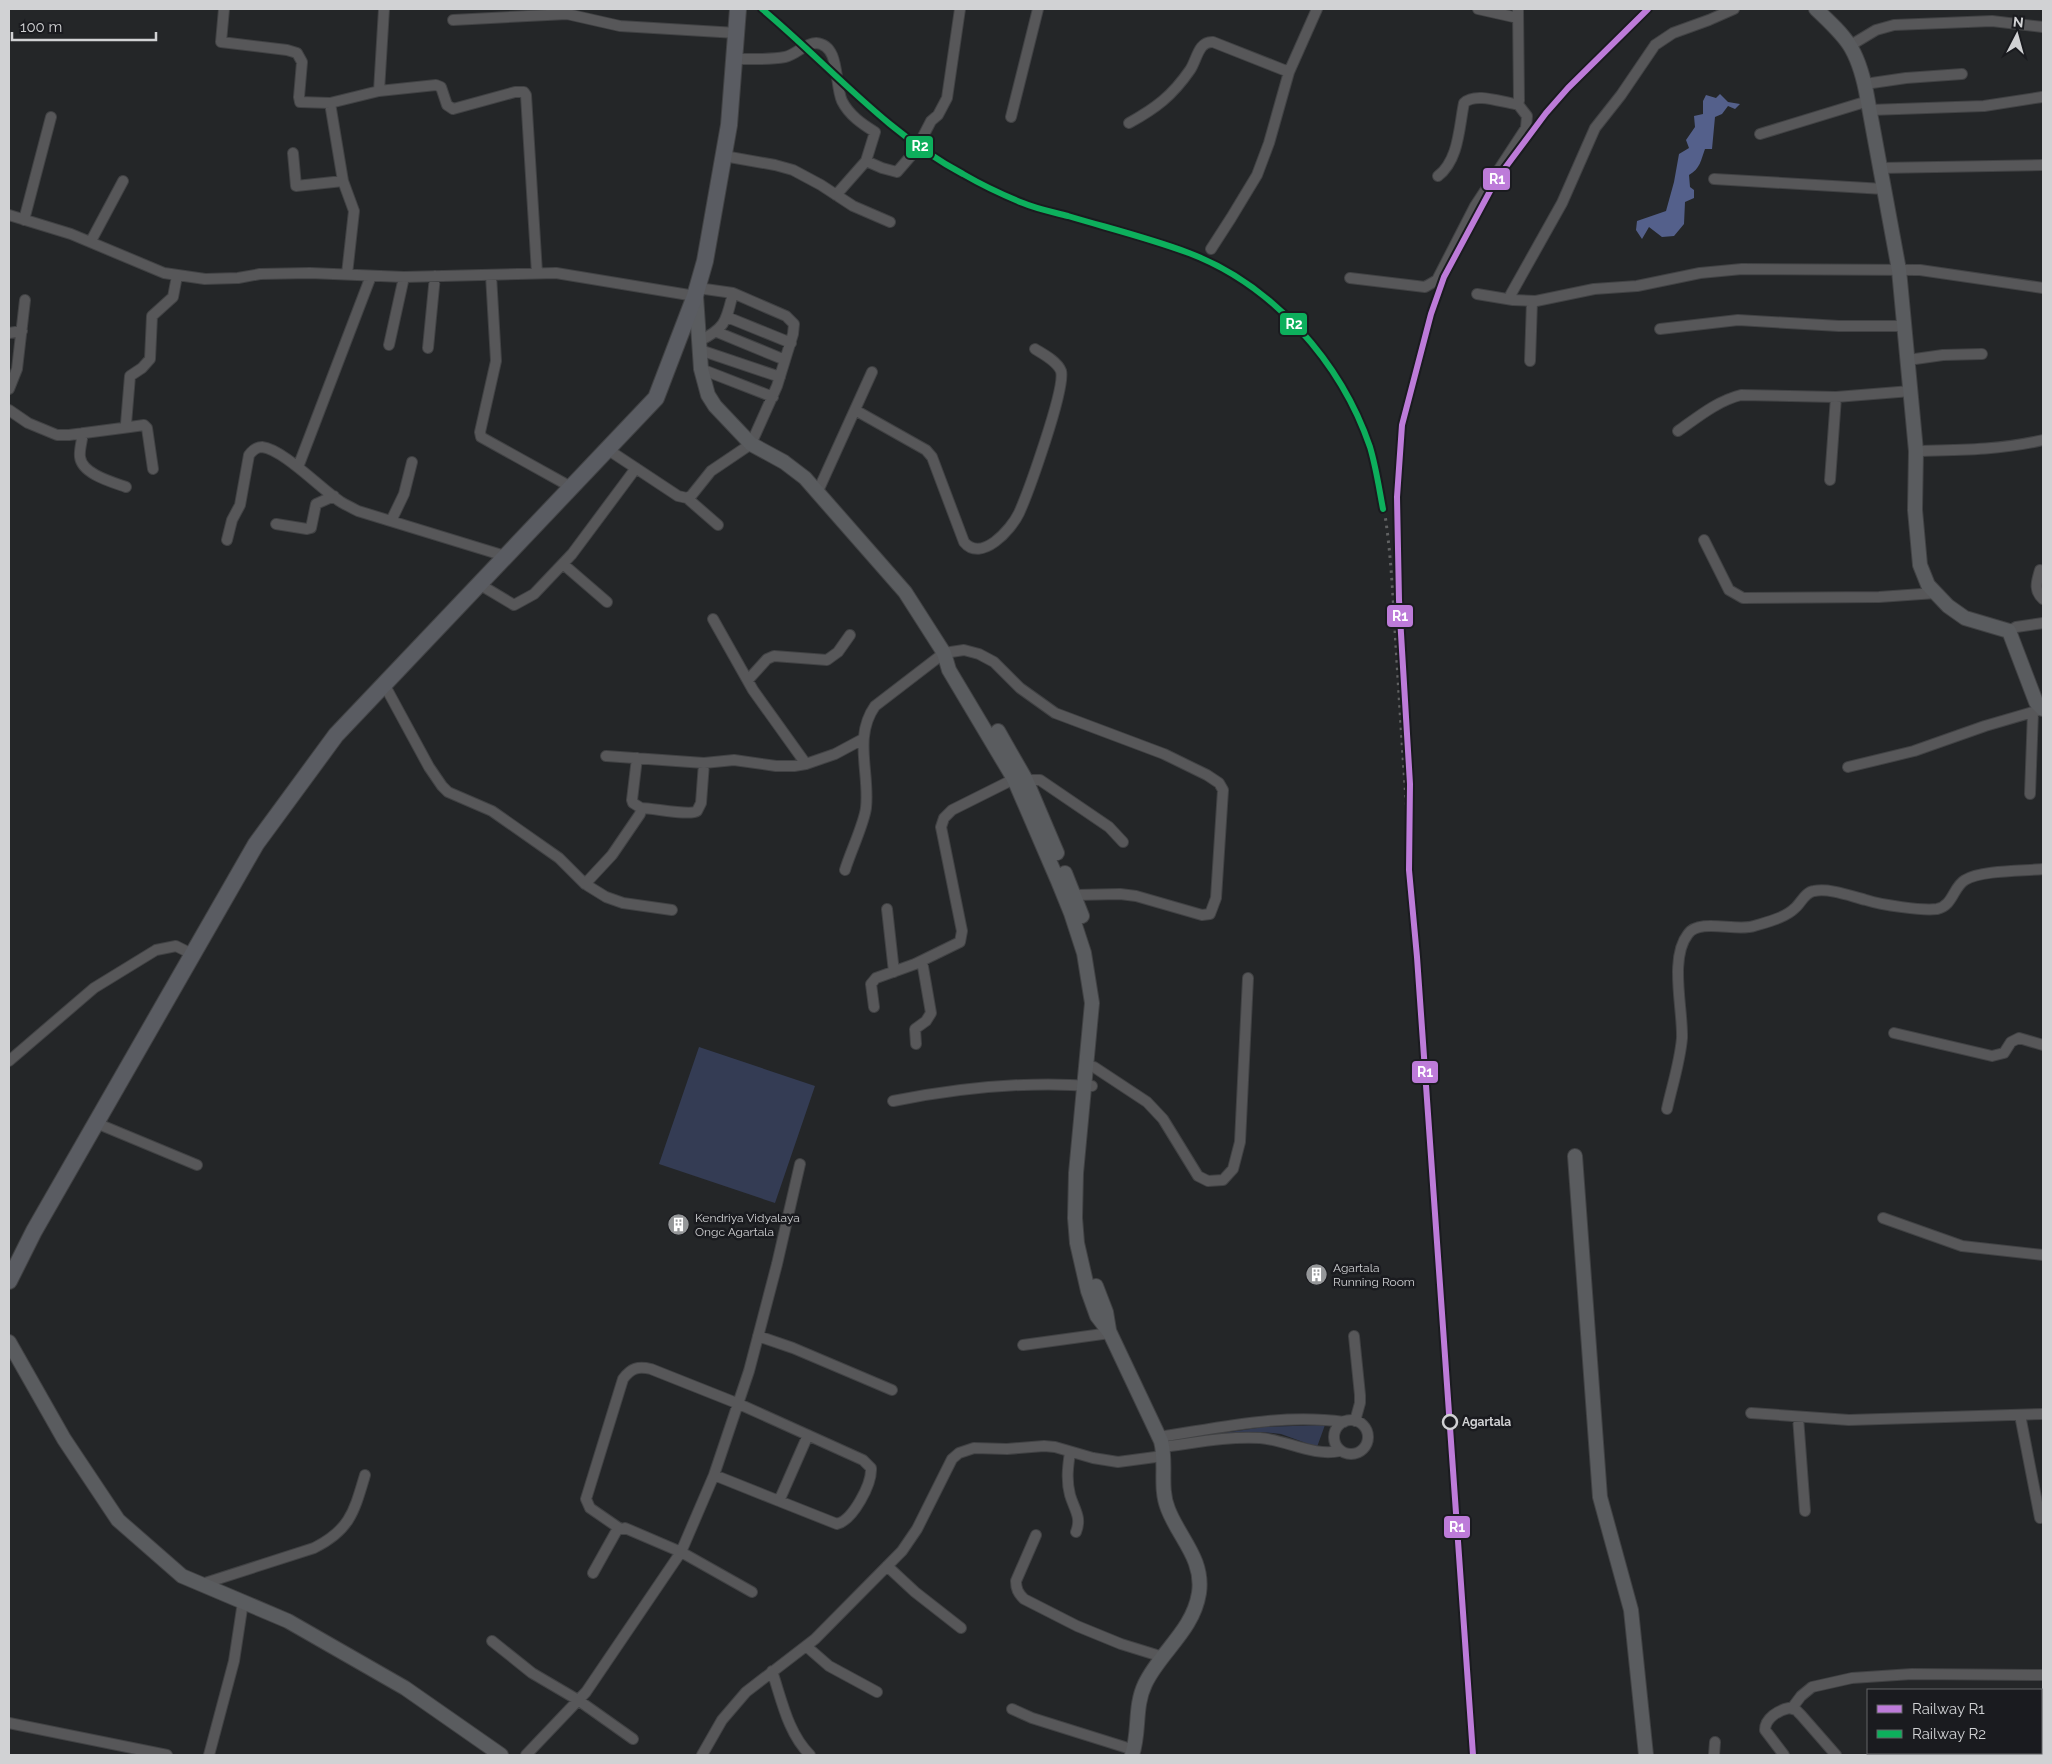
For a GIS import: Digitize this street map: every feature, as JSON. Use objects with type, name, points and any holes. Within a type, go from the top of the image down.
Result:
[{"type":"main road","points":[[9,1280],[34,1231],[256,844],[336,735],[656,398],[697,292],[705,261],[729,125],[738,9]]},
{"type":"street","points":[[224,9],[221,42],[287,50],[297,53],[302,62],[300,102],[330,103],[379,92],[439,86],[442,88],[447,105],[456,109],[515,92],[524,93],[527,97],[537,273]]},
{"type":"street","points":[[379,92],[384,9]]},
{"type":"street","points":[[866,161],[897,172],[916,150],[930,121],[942,109],[949,92],[960,9]]},
{"type":"street","points":[[1011,117],[1038,9]]},
{"type":"street","points":[[1211,249],[1232,218],[1257,174],[1272,135],[1289,72],[1317,9]]},
{"type":"street","points":[[1478,9],[1518,13],[1519,99],[1517,103]]},
{"type":"street","points":[[1513,300],[1511,294],[1562,203],[1595,128],[1621,95],[1655,45],[1673,33],[1734,9]]},
{"type":"street","points":[[1816,9],[1851,45],[1859,62],[1869,105],[1899,270],[1916,451],[1915,510],[1920,565],[1928,584],[1948,606],[1965,618],[2009,631],[2016,627],[2043,623]]},
{"type":"street","points":[[453,20],[567,14],[620,26],[737,33]]},
{"type":"street","points":[[1851,45],[1876,30],[1894,25],[1992,21],[2043,27]]},
{"type":"street","points":[[1129,123],[1152,110],[1169,97],[1192,67],[1201,47],[1208,42],[1213,42],[1289,72]]},
{"type":"street","points":[[735,59],[788,57],[810,43],[818,43],[826,47],[833,55],[838,90],[843,103],[852,115],[875,132],[866,161],[836,195]]},
{"type":"street","points":[[1865,84],[1906,78],[1962,74]]},
{"type":"street","points":[[1760,134],[1869,105],[1984,106],[2042,97]]},
{"type":"street","points":[[1350,278],[1425,287],[1436,280],[1475,206],[1526,128],[1527,116],[1517,103],[1478,98],[1466,100],[1453,156],[1446,170],[1438,176]]},
{"type":"street","points":[[330,103],[343,181],[354,211],[347,274]]},
{"type":"street","points":[[24,220],[51,117]]},
{"type":"street","points":[[293,153],[296,186],[343,181]]},
{"type":"street","points":[[724,156],[789,169],[821,185],[863,211],[890,222]]},
{"type":"street","points":[[1880,168],[2043,165]]},
{"type":"street","points":[[1714,179],[1884,189]]},
{"type":"street","points":[[92,241],[123,181]]},
{"type":"street","points":[[9,215],[92,241],[164,273],[177,276],[238,278],[258,274],[347,274],[404,277],[537,273],[568,274],[697,292],[733,293],[792,321],[795,328],[773,397],[751,444],[711,471],[691,496],[687,498]]},
{"type":"street","points":[[1478,294],[1532,301],[1594,288],[1637,286],[1709,271],[1762,269],[1932,271],[2043,288]]},
{"type":"street","points":[[491,275],[496,361],[480,432],[481,437],[571,487]]},
{"type":"street","points":[[130,427],[126,424],[126,419],[130,376],[142,368],[150,359],[152,316],[173,297],[177,276]]},
{"type":"street","points":[[298,467],[371,276]]},
{"type":"street","points":[[428,348],[435,276]]},
{"type":"street","points":[[389,345],[404,277]]},
{"type":"street","points":[[697,292],[701,369],[708,395],[714,406],[751,444],[794,468],[818,491],[905,592],[944,652],[950,670],[1022,784],[1075,895],[1076,911],[1091,990],[1088,1086],[1075,1188],[1077,1243],[1088,1290],[1097,1316],[1110,1333],[1162,1447],[1163,1481],[1168,1508],[1194,1556],[1200,1581],[1199,1594],[1190,1618],[1178,1640],[1163,1657],[1146,1682],[1141,1694],[1133,1753],[1032,1718],[1012,1709]]},
{"type":"street","points":[[699,345],[717,332],[727,317],[733,293]]},
{"type":"street","points":[[9,389],[17,370],[25,300]]},
{"type":"street","points":[[1530,361],[1532,301]]},
{"type":"street","points":[[727,317],[790,343]]},
{"type":"street","points":[[1660,329],[1738,320],[1839,326],[1903,326]]},
{"type":"street","points":[[9,333],[22,331]]},
{"type":"street","points":[[717,332],[786,360]]},
{"type":"street","points":[[699,345],[780,377]]},
{"type":"street","points":[[855,410],[926,450],[932,457],[964,542],[967,546],[978,550],[990,546],[1018,515],[1050,424],[1059,391],[1062,375],[1058,366],[1035,349]]},
{"type":"street","points":[[1908,360],[1943,355],[1982,354]]},
{"type":"street","points":[[701,369],[773,397]]},
{"type":"street","points":[[818,491],[872,372]]},
{"type":"street","points":[[1678,431],[1717,404],[1728,398],[1741,395],[1836,397],[1911,391]]},
{"type":"street","points":[[1830,480],[1836,397]]},
{"type":"street","points":[[9,410],[44,431],[70,435],[140,424],[147,428],[153,469]]},
{"type":"street","points":[[83,433],[80,451],[82,464],[91,472],[126,487]]},
{"type":"street","points":[[1916,451],[1982,450],[2020,446],[2043,440]]},
{"type":"street","points":[[226,540],[232,520],[240,505],[249,455],[258,448],[266,448],[298,467],[334,496],[358,511],[505,556]]},
{"type":"street","points":[[608,449],[678,496],[687,498],[718,525]]},
{"type":"street","points":[[391,521],[404,494],[412,462]]},
{"type":"street","points":[[479,584],[507,602],[516,605],[534,594],[563,564],[596,524],[636,468]]},
{"type":"street","points":[[276,524],[309,529],[312,526],[318,503],[334,496]]},
{"type":"street","points":[[1704,540],[1729,590],[1743,598],[1878,597],[1936,593]]},
{"type":"street","points":[[563,564],[607,602]]},
{"type":"street","points":[[2040,570],[2036,588],[2043,599]]},
{"type":"street","points":[[713,619],[774,721],[806,764]]},
{"type":"street","points":[[2009,631],[2040,710],[2030,794]]},
{"type":"street","points":[[748,680],[767,660],[774,656],[827,660],[838,652],[850,635]]},
{"type":"street","points":[[845,870],[866,808],[863,739],[865,724],[875,706],[944,652],[964,650],[979,654],[994,662],[1020,688],[1055,713],[1164,754],[1220,783],[1223,790],[1223,802],[1218,878],[1216,898],[1210,914],[1202,915],[1136,896],[1120,894],[1075,895]]},
{"type":"street","points":[[384,684],[442,786],[456,796],[492,811],[559,858],[585,884],[606,897],[623,903],[672,910]]},
{"type":"street","points":[[1848,767],[1914,751],[1985,726],[2040,710]]},
{"type":"street","points":[[606,756],[704,763],[734,760],[785,766],[806,764],[835,754],[863,739]]},
{"type":"street","points":[[637,758],[633,803],[641,808],[688,813],[698,812],[701,803],[704,763]]},
{"type":"street","points":[[874,1007],[871,984],[876,978],[956,946],[962,937],[941,827],[944,818],[952,810],[1022,784],[1040,780],[1108,827],[1123,842]]},
{"type":"street","points":[[1022,784],[1092,951],[1099,989],[1100,1011],[1094,1067],[1088,1086]]},
{"type":"street","points":[[585,884],[620,845],[639,816],[641,808]]},
{"type":"street","points":[[1667,1109],[1682,1039],[1679,955],[1689,932],[1695,928],[1750,928],[1794,910],[1807,894],[1813,891],[1845,894],[1876,903],[1940,909],[1953,897],[1960,883],[1971,876],[2043,869]]},
{"type":"street","points":[[887,909],[894,972]]},
{"type":"street","points":[[9,1060],[94,988],[156,950],[176,946],[192,954]]},
{"type":"street","points":[[916,1044],[915,1028],[926,1020],[931,1013],[922,961]]},
{"type":"street","points":[[1094,1067],[1147,1102],[1163,1119],[1198,1176],[1208,1181],[1223,1180],[1233,1170],[1240,1142],[1248,978]]},
{"type":"street","points":[[1894,1033],[1992,1056],[2004,1054],[2011,1042],[2019,1038],[2043,1045]]},
{"type":"street","points":[[894,1101],[961,1090],[1026,1086],[1088,1086]]},
{"type":"street","points":[[96,1123],[197,1165]]},
{"type":"street","points":[[1575,1156],[1600,1497],[1631,1610],[1646,1755]]},
{"type":"street","points":[[526,1755],[586,1692],[681,1552],[714,1474],[739,1404],[778,1264],[800,1164]]},
{"type":"street","points":[[1882,1218],[1962,1246],[2043,1255]]},
{"type":"street","points":[[1023,1345],[1110,1333]]},
{"type":"street","points":[[758,1336],[831,1363],[892,1390]]},
{"type":"street","points":[[1354,1336],[1360,1395],[1360,1403],[1355,1421]]},
{"type":"street","points":[[9,1342],[64,1439],[118,1520],[182,1576],[288,1621],[405,1688],[501,1755]]},
{"type":"street","points":[[714,1474],[837,1524],[842,1523],[852,1512],[870,1482],[871,1475],[868,1463],[739,1404],[651,1369],[636,1368],[628,1372],[623,1380],[586,1499],[590,1508],[619,1528],[625,1528],[681,1552],[752,1592]]},
{"type":"street","points":[[1751,1414],[1848,1420],[2043,1414]]},
{"type":"street","points":[[2020,1415],[2040,1518]]},
{"type":"street","points":[[1798,1417],[1805,1511]]},
{"type":"street","points":[[702,1755],[722,1720],[746,1692],[815,1639],[902,1550],[917,1529],[952,1459],[959,1452],[974,1448],[1007,1449],[1044,1446],[1118,1462],[1162,1447],[1276,1420],[1320,1419],[1344,1422],[1355,1421],[1365,1427],[1368,1438],[1367,1443],[1364,1448],[1355,1454],[1344,1454],[1336,1446],[1333,1435],[1339,1425],[1344,1422]]},
{"type":"street","points":[[779,1501],[808,1435]]},
{"type":"street","points":[[1162,1447],[1258,1438],[1286,1442],[1326,1453],[1340,1451]]},
{"type":"street","points":[[1070,1452],[1068,1479],[1070,1494],[1079,1517],[1076,1532]]},
{"type":"street","points":[[202,1584],[314,1548],[328,1541],[340,1533],[356,1507],[366,1475]]},
{"type":"street","points":[[593,1573],[619,1528]]},
{"type":"street","points":[[1036,1535],[1016,1581],[1018,1594],[1024,1599],[1077,1626],[1121,1644],[1163,1657]]},
{"type":"street","points":[[887,1566],[915,1592],[961,1628]]},
{"type":"street","points":[[209,1755],[234,1661],[243,1602]]},
{"type":"street","points":[[492,1641],[532,1673],[578,1700],[633,1739]]},
{"type":"street","points":[[806,1646],[829,1666],[877,1692]]},
{"type":"street","points":[[772,1671],[792,1731],[800,1745],[810,1755]]},
{"type":"street","points":[[1792,1708],[1812,1687],[1852,1678],[1912,1674],[2043,1675]]},
{"type":"street","points":[[1784,1755],[1765,1730],[1765,1725],[1770,1718],[1784,1709],[1792,1708],[1802,1715],[1836,1755]]},
{"type":"street","points":[[9,1723],[167,1755]]},
{"type":"street","points":[[1714,1755],[1715,1742]]},
{"type":"shaded area","points":[[1720,94],[1728,102],[1740,104],[1735,109],[1728,106],[1722,114],[1715,117],[1712,149],[1705,149],[1698,167],[1689,175],[1690,187],[1694,190],[1694,198],[1685,202],[1684,224],[1674,236],[1662,237],[1649,227],[1642,239],[1636,230],[1637,221],[1666,211],[1679,154],[1689,148],[1686,140],[1695,127],[1694,116],[1703,114],[1703,101],[1706,95],[1716,98]]},
{"type":"shaded area","points":[[699,1047],[815,1086],[775,1203],[659,1164]]},
{"type":"shaded area","points":[[1325,1425],[1317,1447],[1281,1434],[1262,1432],[1169,1441],[1264,1427]]},
{"type":"railway","points":[[762,9],[882,117],[933,156],[1000,194],[1029,206],[1160,242],[1215,264],[1241,279],[1289,318],[1329,366],[1346,393],[1359,420],[1377,472],[1382,497],[1391,572],[1409,840]]},
{"type":"railway","points":[[1451,1430],[1473,1755]]},
{"type":"rail line","name":"R2","points":[[762,9],[858,97],[908,139],[963,174],[993,190],[1039,209],[1144,238],[1189,253],[1220,267],[1249,285],[1276,306],[1300,330],[1322,357],[1341,385],[1370,447],[1383,509]]},
{"type":"rail line","name":"R1","points":[[1473,1755],[1417,957],[1409,870],[1410,784],[1399,600],[1397,497],[1402,425],[1431,314],[1444,277],[1496,180],[1546,113],[1568,88],[1648,9]]},
{"type":"place","name":"Kendriya Vidyalaya Ongc Agartala","points":[[679,1225]]},
{"type":"place","name":"Agartala Running Room","points":[[1317,1275]]},
{"type":"place","name":"Agartala","points":[[1450,1422]]}]
